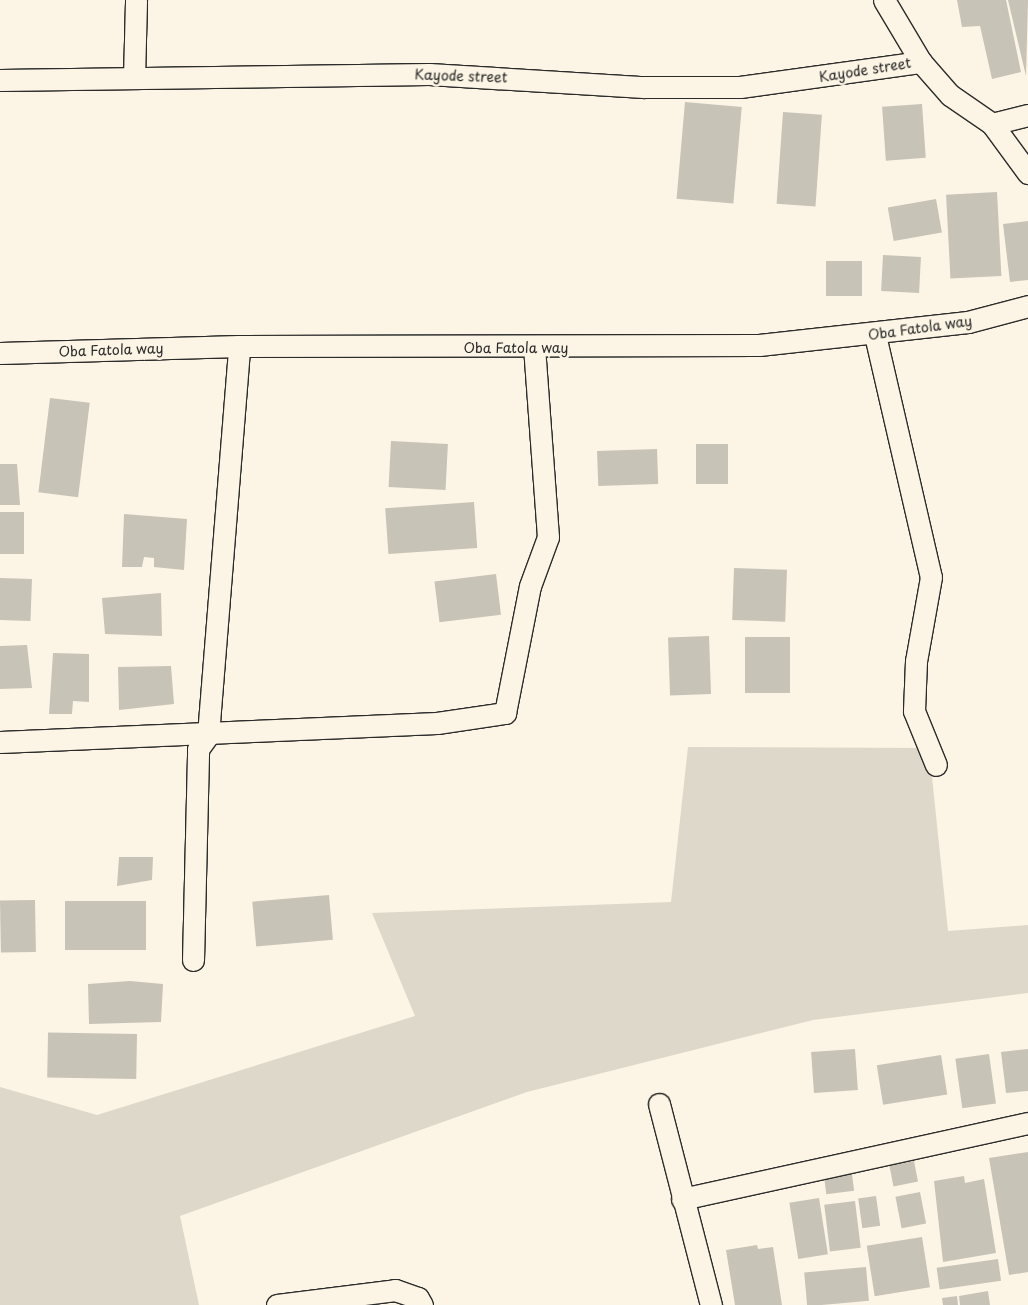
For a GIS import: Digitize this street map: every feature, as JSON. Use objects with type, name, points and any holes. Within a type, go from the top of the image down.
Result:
[{"type":"street","points":[[134,78],[136,0]]},
{"type":"street","points":[[884,0],[921,62],[950,95],[992,124],[1028,173]]},
{"type":"street","name":"Kayode street","points":[[0,80],[429,74],[644,87],[740,88],[921,62]]},
{"type":"street","points":[[992,124],[1028,115]]},
{"type":"street","name":"Oba Fatola way","points":[[0,353],[239,346],[534,348],[759,344],[875,335],[968,322],[1028,306]]},
{"type":"street","points":[[875,335],[931,577],[916,662],[914,711],[936,765]]},
{"type":"street","points":[[194,960],[198,749],[208,735],[239,346]]},
{"type":"street","points":[[0,742],[208,735],[437,722],[505,713],[530,586],[548,537],[534,348]]},
{"type":"street","points":[[659,1104],[682,1199],[711,1305]]},
{"type":"street","points":[[682,1199],[1028,1123]]},
{"type":"street","points":[[277,1305],[395,1290],[418,1298],[422,1305]]},
{"type":"shaded area","points":[[688,747],[929,748],[948,931],[1028,925],[1028,993],[813,1020],[527,1092],[180,1216],[199,1305],[0,1305],[0,1087],[97,1115],[415,1016],[372,913],[671,902]]},
{"type":"building","points":[[957,0],[1006,0],[1021,72],[992,79],[980,26],[962,27]]},
{"type":"building","points":[[1008,0],[1028,0],[1026,76]]},
{"type":"building","points":[[685,102],[742,107],[733,204],[677,199]]},
{"type":"building","points":[[922,104],[926,158],[886,161],[882,107]]},
{"type":"building","points":[[783,112],[822,115],[815,206],[777,204]]},
{"type":"building","points":[[997,192],[1001,276],[950,279],[946,195]]},
{"type":"building","points":[[936,199],[942,232],[894,241],[888,208]]},
{"type":"building","points":[[1028,221],[1028,280],[1010,282],[1003,224]]},
{"type":"building","points":[[883,255],[921,257],[919,293],[881,291]]},
{"type":"building","points":[[826,261],[862,261],[862,296],[826,296]]},
{"type":"building","points":[[50,398],[90,403],[78,497],[38,492]]},
{"type":"building","points":[[391,441],[448,444],[446,490],[389,487]]},
{"type":"building","points":[[696,444],[728,444],[728,484],[696,484]]},
{"type":"building","points":[[657,449],[658,484],[598,486],[597,451]]},
{"type":"building","points":[[0,464],[17,464],[20,505],[0,505]]},
{"type":"building","points":[[474,502],[477,548],[388,554],[385,508]]},
{"type":"building","points":[[0,512],[24,512],[24,554],[0,554]]},
{"type":"building","points":[[124,514],[187,519],[184,570],[154,567],[154,558],[144,557],[142,567],[122,567]]},
{"type":"building","points":[[734,568],[787,570],[785,622],[732,620]]},
{"type":"building","points":[[496,574],[501,615],[439,622],[434,582]]},
{"type":"building","points":[[0,578],[32,579],[31,621],[0,620]]},
{"type":"building","points":[[161,593],[162,636],[105,634],[102,598]]},
{"type":"building","points":[[709,636],[711,694],[670,695],[668,637]]},
{"type":"building","points":[[745,637],[790,637],[790,693],[745,693]]},
{"type":"building","points":[[27,645],[32,688],[0,689],[0,646]]},
{"type":"building","points":[[53,653],[89,654],[89,702],[73,701],[72,714],[49,714]]},
{"type":"building","points":[[171,666],[174,704],[119,710],[118,667]]},
{"type":"building","points":[[119,857],[153,857],[152,880],[117,886]]},
{"type":"building","points":[[329,895],[333,940],[256,947],[252,902]]},
{"type":"building","points":[[35,900],[36,952],[1,953],[0,901]]},
{"type":"building","points":[[65,901],[146,901],[146,950],[65,950]]},
{"type":"building","points":[[130,981],[163,984],[161,1022],[89,1024],[88,984]]},
{"type":"building","points":[[48,1032],[137,1034],[136,1079],[47,1077]]},
{"type":"building","points":[[855,1049],[858,1090],[814,1093],[811,1052]]},
{"type":"building","points":[[1028,1049],[1028,1091],[1006,1093],[1001,1052]]},
{"type":"building","points":[[989,1054],[996,1104],[962,1108],[955,1059]]},
{"type":"building","points":[[941,1055],[947,1095],[883,1105],[877,1065]]},
{"type":"building","points":[[1028,1152],[1028,1272],[1009,1275],[989,1158]]},
{"type":"building","points":[[914,1161],[918,1182],[893,1186],[889,1166]]},
{"type":"building","points":[[852,1174],[854,1191],[826,1194],[824,1177]]},
{"type":"building","points":[[964,1176],[965,1183],[984,1179],[996,1253],[943,1262],[934,1181]]},
{"type":"building","points":[[920,1192],[926,1223],[902,1228],[895,1197]]},
{"type":"building","points":[[876,1196],[880,1226],[862,1228],[858,1199]]},
{"type":"building","points":[[819,1198],[828,1254],[798,1259],[789,1203]]},
{"type":"building","points":[[855,1201],[861,1248],[830,1251],[824,1205]]},
{"type":"building","points":[[922,1237],[930,1287],[875,1296],[867,1246]]},
{"type":"building","points":[[757,1245],[758,1249],[773,1247],[782,1305],[735,1305],[726,1250]]},
{"type":"building","points":[[998,1259],[1001,1281],[940,1289],[937,1268]]},
{"type":"building","points":[[866,1267],[869,1301],[807,1305],[804,1272]]},
{"type":"building","points":[[988,1291],[990,1305],[960,1305],[959,1296]]},
{"type":"building","points":[[957,1296],[958,1305],[943,1305],[942,1298]]}]
